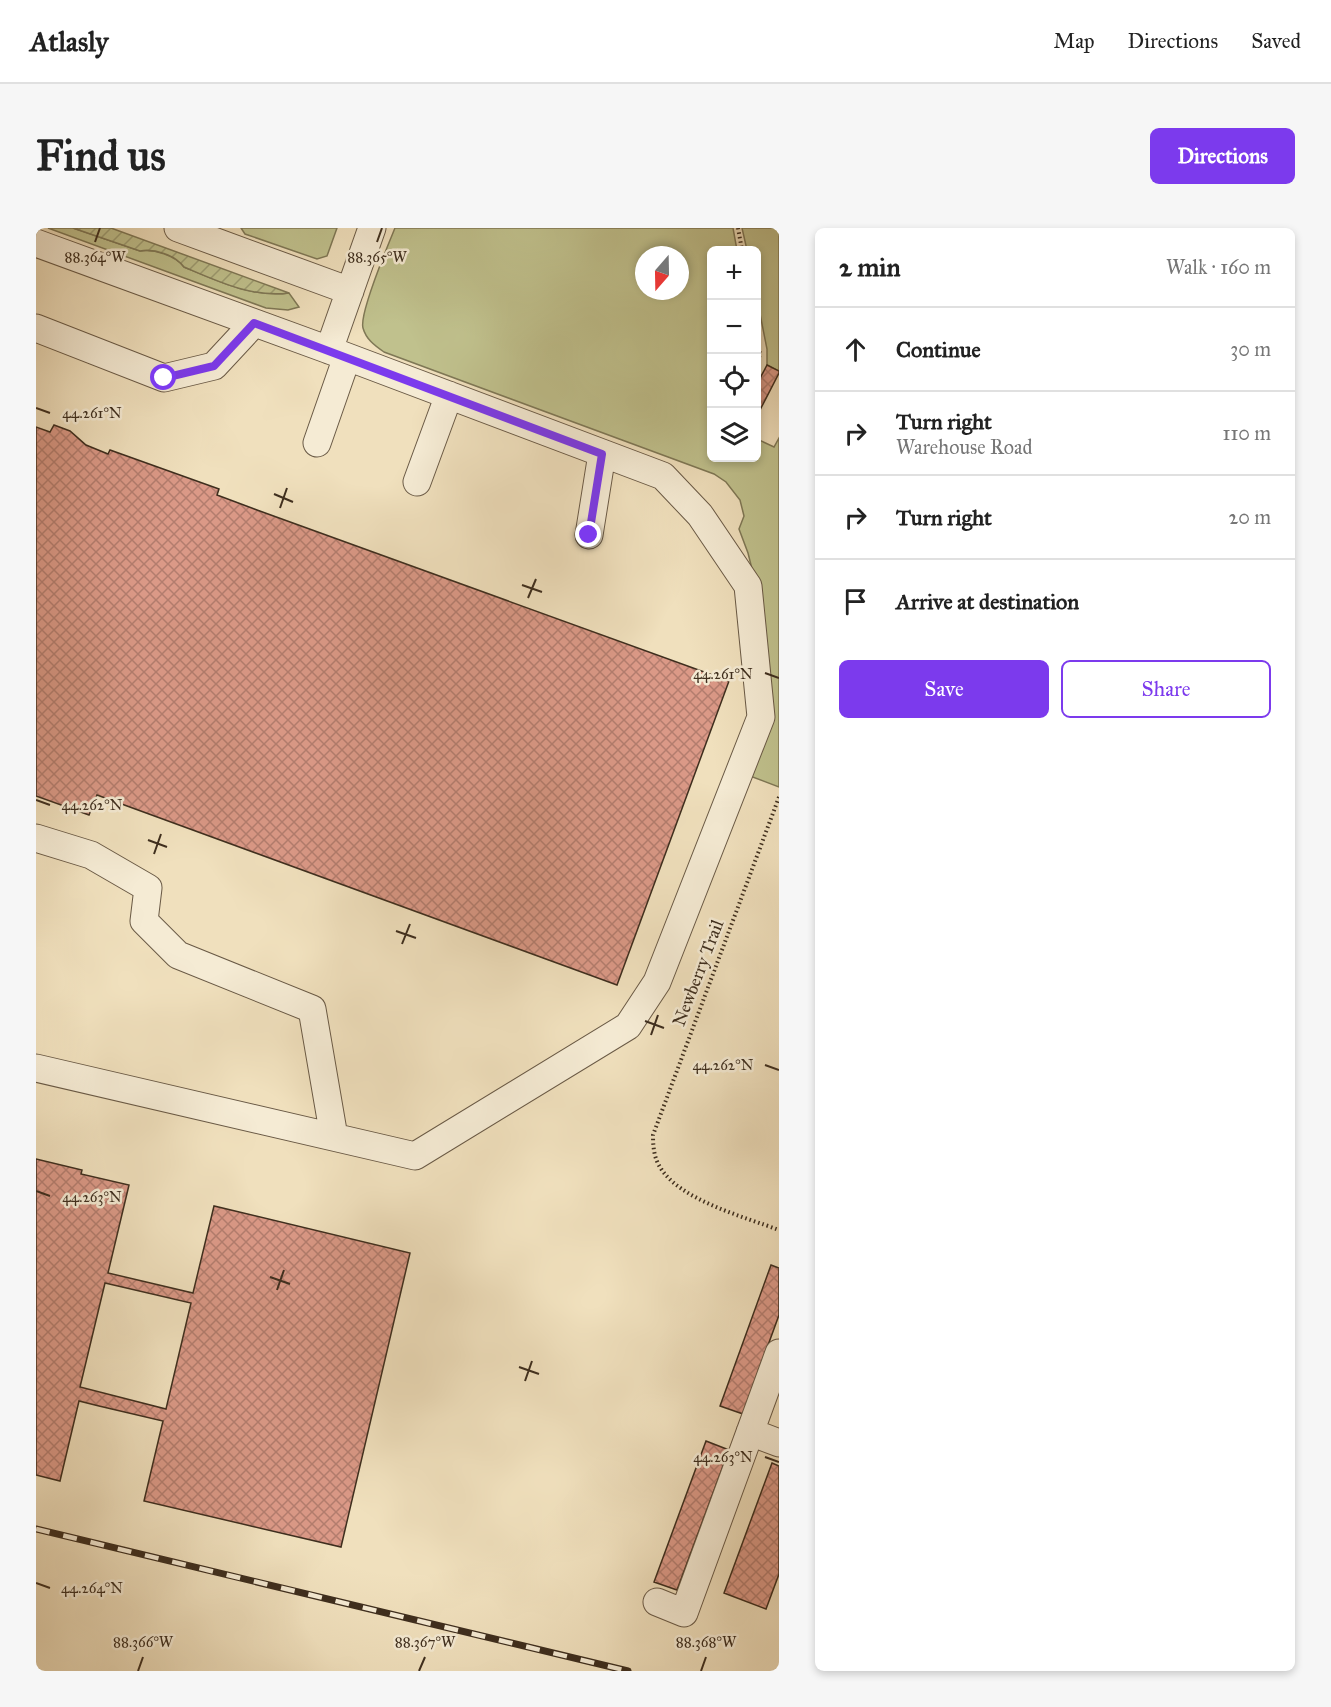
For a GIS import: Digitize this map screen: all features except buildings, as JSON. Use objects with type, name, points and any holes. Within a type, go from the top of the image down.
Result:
[{"type":"street","points":[[178,228],[350,291]]},
{"type":"street","points":[[317,443],[350,291],[372,228]]},
{"type":"street","points":[[36,243],[338,353],[663,476],[700,514],[748,586],[760,717],[657,982],[628,1026],[415,1156],[36,1068]]},
{"type":"street","points":[[36,328],[164,378],[214,366],[254,323]]},
{"type":"street","points":[[417,482],[449,395]]},
{"type":"street","points":[[589,535],[602,454]]},
{"type":"street","points":[[36,838],[91,855],[148,888],[144,921],[178,955],[312,1009],[333,1137]]},
{"type":"street","points":[[657,1602],[684,1613],[779,1353]]},
{"type":"street","points":[[750,1432],[779,1443]]},
{"type":"path","points":[[738,228],[741,246]]},
{"type":"path","name":"Newberry Trail","points":[[779,797],[653,1135],[655,1155],[660,1167],[677,1187],[779,1230]]},
{"type":"green space","points":[[48,228],[73,228],[140,251],[164,254],[175,259],[184,267],[248,291],[289,293],[299,307],[288,310],[266,308]]},
{"type":"green space","points":[[73,228],[111,228],[289,293],[248,291],[184,267],[164,253],[140,251]]},
{"type":"green space","points":[[241,228],[337,228],[327,256],[317,259],[245,234]]},
{"type":"green space","points":[[395,228],[733,228],[736,246],[707,246],[707,462],[761,462],[761,441],[774,447],[779,438],[779,787],[750,776],[761,605],[748,553],[739,529],[744,516],[740,500],[726,482],[714,474],[384,352],[371,342],[363,328],[365,309]]},
{"type":"green space","points":[[742,228],[779,228],[779,371],[767,365],[767,349],[761,319],[761,246],[746,246]]},
{"type":"railway","points":[[36,1529],[628,1671]]},
{"type":"route","points":[[164,378],[214,366],[254,323],[328,350],[602,454],[589,535]]}]
